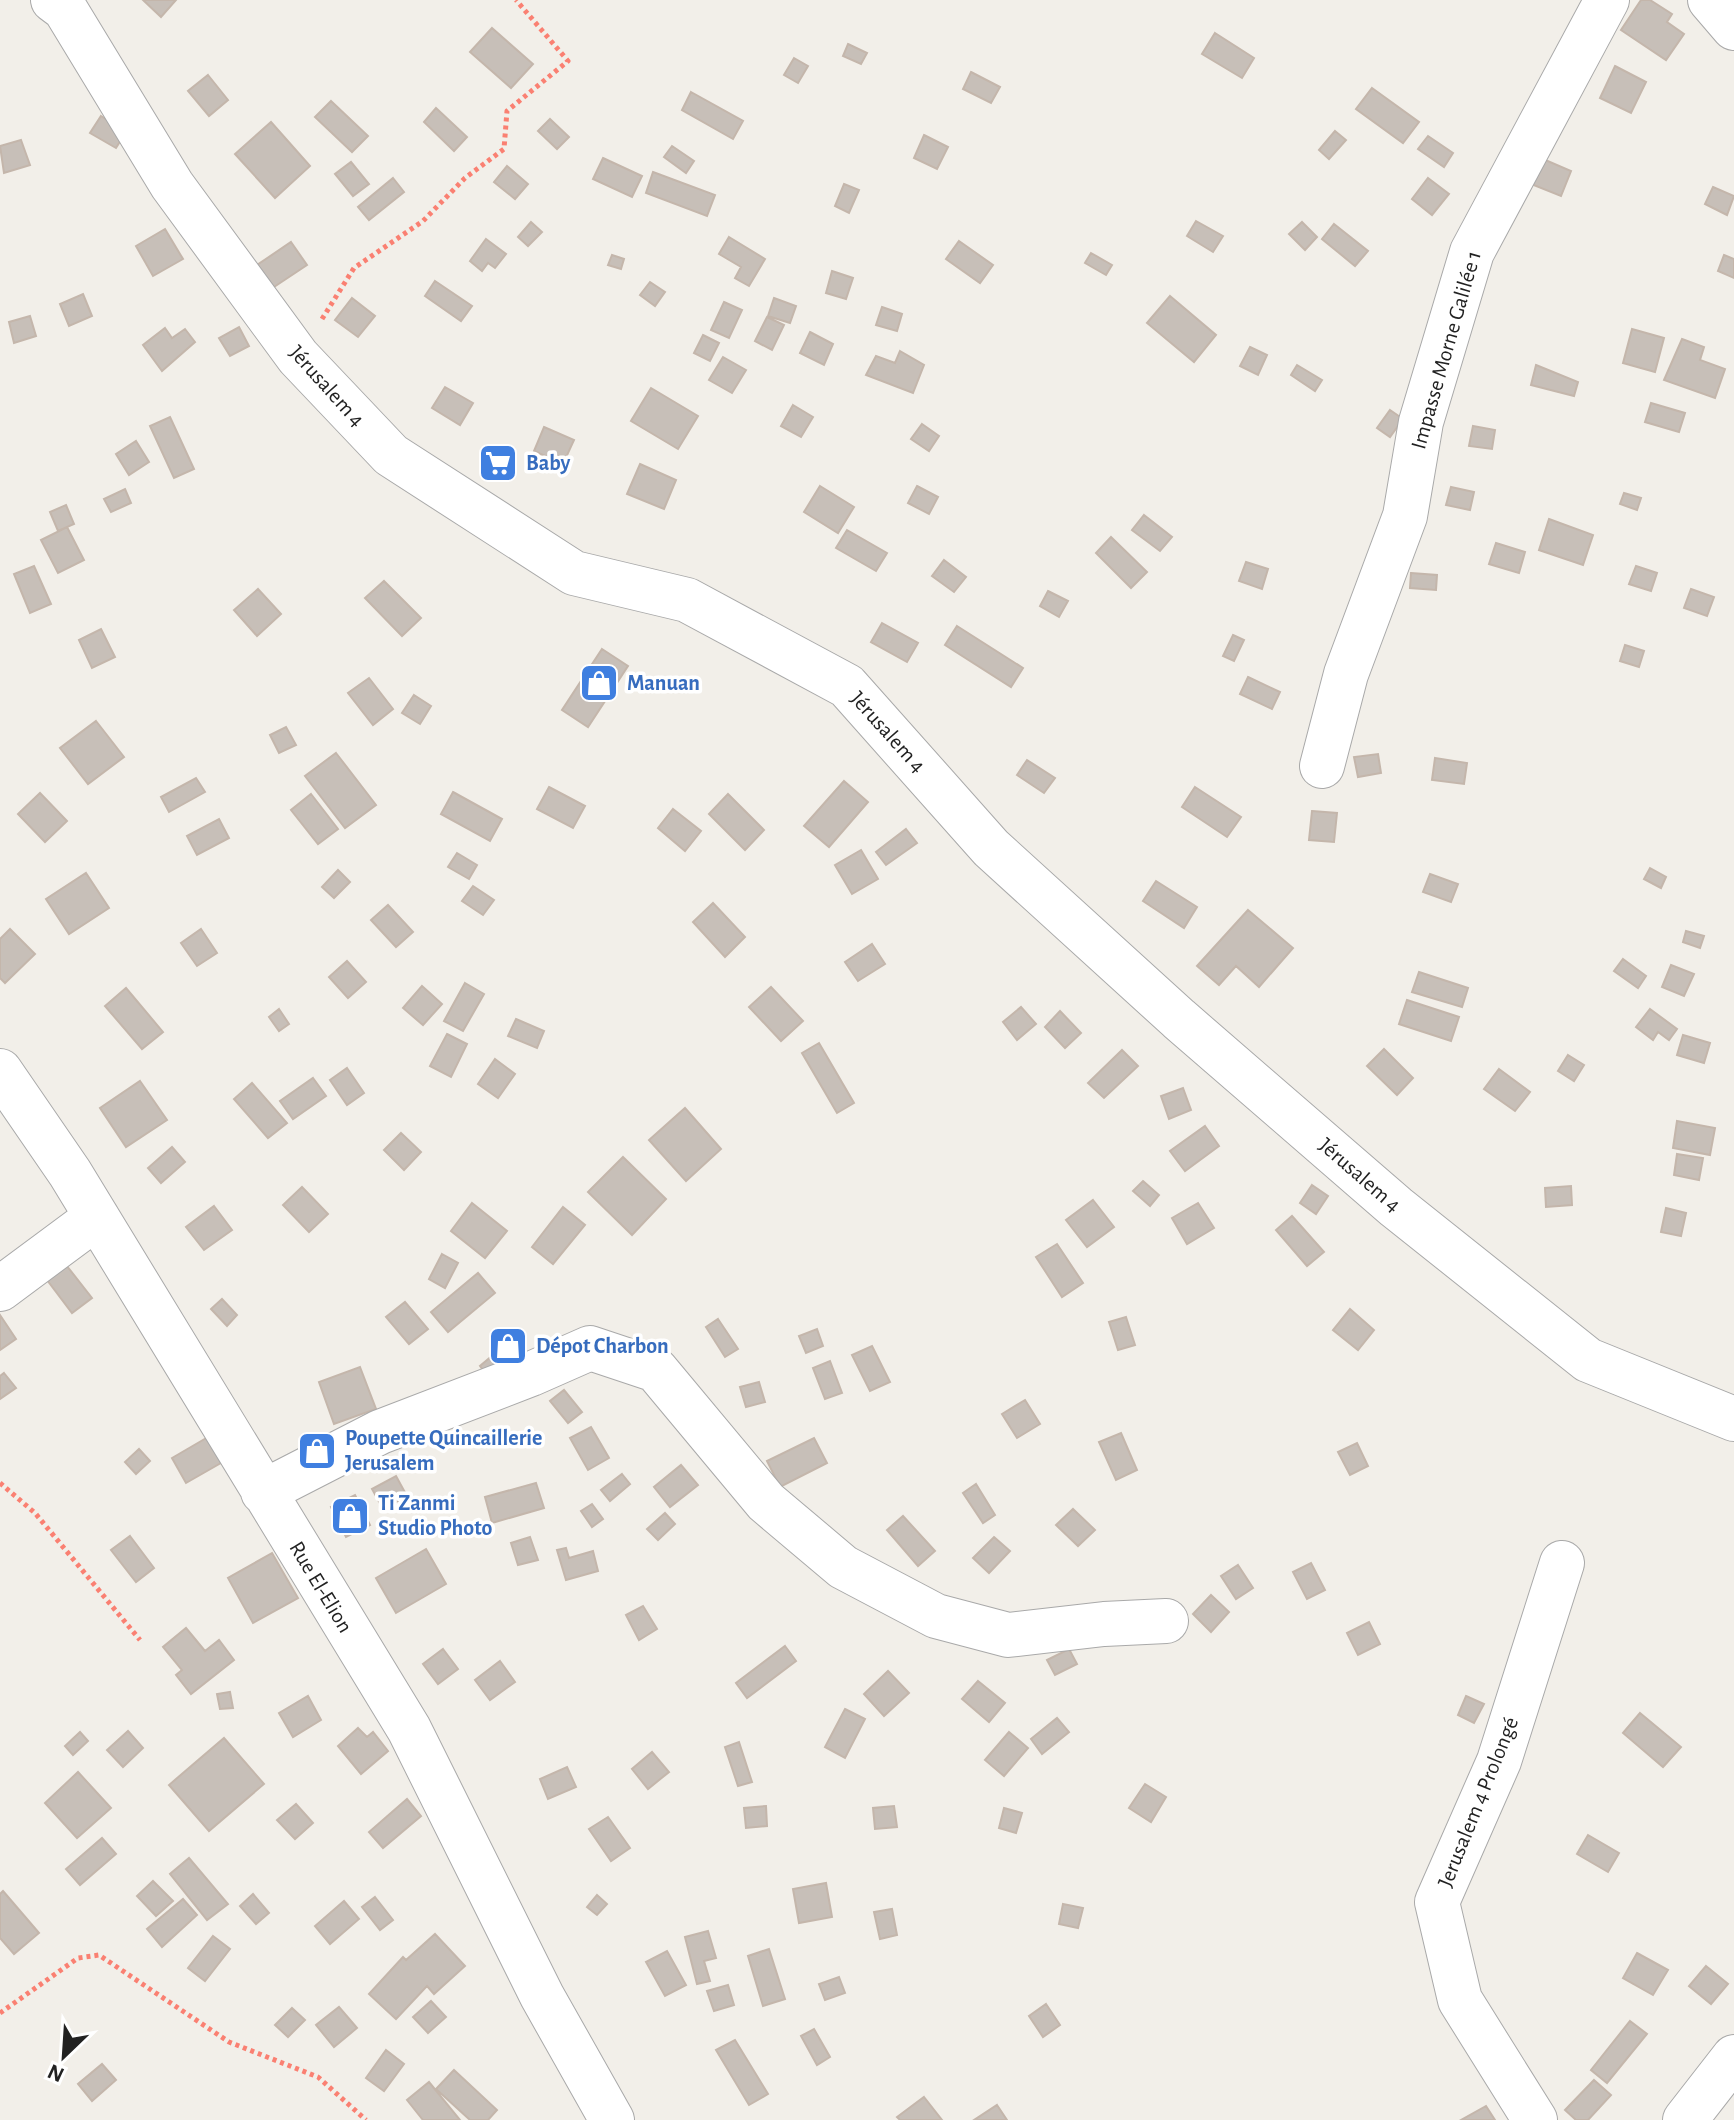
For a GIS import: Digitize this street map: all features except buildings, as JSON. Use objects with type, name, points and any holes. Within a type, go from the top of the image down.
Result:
[{"type":"street","name":"Jérusalem 4","points":[[53,0],[65,9],[172,185],[298,357],[391,455],[574,573],[687,600],[847,686],[991,848],[1179,1019],[1396,1207],[1588,1360],[1734,1419]]},
{"type":"street","name":"Impasse Morne Galilée 1","points":[[1322,766],[1346,674],[1405,516],[1421,422],[1472,252],[1607,0]]},
{"type":"street","points":[[1710,0],[1734,28]]},
{"type":"street","name":"Rue El-Elion","points":[[0,1071],[97,1217],[409,1729],[542,1996],[612,2120]]},
{"type":"street","points":[[0,1289],[97,1217]]},
{"type":"street","points":[[263,1492],[380,1432],[590,1348],[656,1370],[766,1502],[843,1567],[936,1616],[1008,1635],[1104,1624],[1166,1621]]},
{"type":"street","name":"Jerusalem 4 Prolongé","points":[[1535,2120],[1460,2000],[1437,1902],[1499,1761],[1562,1563]]},
{"type":"street","points":[[1685,2120],[1734,2057]]},
{"type":"path","points":[[298,357],[354,268],[423,221],[465,178],[504,149],[507,111],[568,61],[516,0]]},
{"type":"path","points":[[0,1483],[35,1513],[140,1640]]},
{"type":"path","points":[[0,2013],[78,1958],[99,1955],[229,2042],[318,2077],[366,2120]]},
{"type":"place","name":"Baby","points":[[498,463]]},
{"type":"place","name":"Manuan","points":[[599,683]]},
{"type":"place","name":"Dépot Charbon","points":[[508,1346]]},
{"type":"place","name":"Poupette Quincaillerie Jerusalem","points":[[317,1451]]},
{"type":"place","name":"Ti Zanmi Studio Photo","points":[[350,1516]]}]
